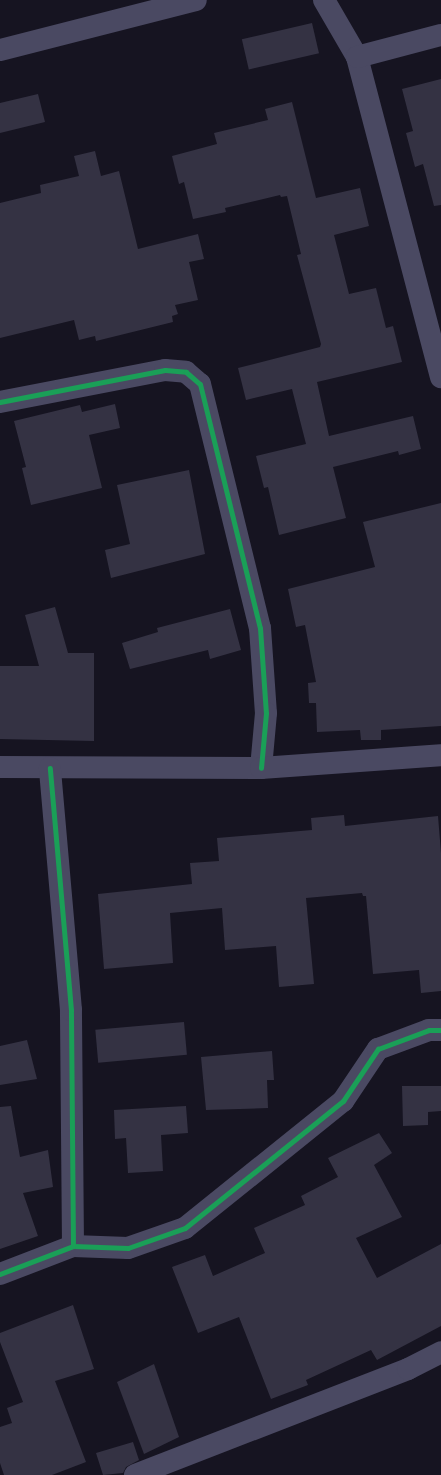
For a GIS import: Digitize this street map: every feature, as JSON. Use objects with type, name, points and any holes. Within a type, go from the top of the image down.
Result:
[{"type":"street","points":[[0,50],[196,0]]},
{"type":"street","points":[[324,0],[357,57],[441,377]]},
{"type":"street","points":[[357,57],[441,35]]},
{"type":"street","points":[[0,402],[165,370],[186,372],[200,384],[260,628],[266,713],[261,768]]},
{"type":"street","points":[[0,768],[261,768],[441,755]]},
{"type":"street","points":[[50,768],[71,1010],[73,1246]]},
{"type":"street","points":[[0,1274],[73,1246],[128,1248],[185,1228],[343,1101],[378,1048],[429,1030],[441,1030]]},
{"type":"street","points":[[135,1475],[408,1369],[441,1352]]},
{"type":"building","points":[[312,23],[319,53],[249,69],[242,39]]},
{"type":"building","points":[[441,79],[441,205],[434,206],[423,164],[415,167],[406,133],[413,131],[402,89]]},
{"type":"building","points":[[38,94],[45,122],[0,133],[0,103]]},
{"type":"building","points":[[292,102],[316,198],[360,188],[369,226],[334,235],[349,294],[376,288],[386,328],[393,326],[402,362],[317,382],[329,436],[413,416],[421,449],[399,455],[398,451],[333,467],[346,518],[279,535],[268,487],[264,488],[256,456],[306,444],[292,389],[246,400],[238,368],[320,347],[321,344],[297,255],[301,254],[287,196],[281,197],[280,195],[225,208],[226,212],[193,219],[184,182],[179,184],[172,156],[217,144],[214,133],[268,120],[265,109]]},
{"type":"building","points":[[95,151],[101,176],[119,171],[138,249],[198,234],[204,259],[189,262],[198,300],[175,305],[178,314],[172,316],[173,322],[96,341],[95,336],[79,340],[74,320],[0,338],[0,203],[41,193],[40,185],[79,176],[74,156]]},
{"type":"building","points":[[115,404],[120,428],[89,435],[102,488],[31,505],[22,468],[26,467],[14,421],[80,405],[82,412]]},
{"type":"building","points":[[189,470],[205,554],[111,578],[105,550],[130,544],[117,485]]},
{"type":"building","points":[[441,503],[441,726],[381,730],[381,740],[361,740],[360,730],[317,732],[316,703],[309,703],[308,683],[316,682],[305,625],[296,627],[288,589],[375,567],[363,522]]},
{"type":"building","points":[[55,607],[68,653],[94,653],[94,741],[0,739],[0,666],[39,666],[25,615]]},
{"type":"building","points":[[230,609],[241,650],[210,659],[208,650],[130,669],[122,643],[158,632],[157,628]]},
{"type":"building","points":[[344,815],[345,826],[438,816],[441,853],[441,991],[421,993],[419,970],[373,974],[366,896],[363,896],[362,893],[306,898],[314,984],[279,987],[276,946],[225,950],[222,908],[170,913],[173,963],[104,969],[98,894],[192,884],[190,863],[219,861],[217,838],[312,830],[311,818]]},
{"type":"building","points":[[184,1022],[187,1055],[98,1063],[95,1030]]},
{"type":"building","points":[[27,1040],[37,1079],[0,1085],[0,1046]]},
{"type":"building","points":[[272,1051],[274,1080],[267,1080],[268,1108],[206,1110],[201,1057]]},
{"type":"building","points":[[402,1086],[441,1086],[441,1111],[428,1112],[428,1125],[403,1126]]},
{"type":"building","points":[[11,1106],[20,1157],[48,1150],[53,1187],[23,1193],[38,1236],[0,1249],[0,1107]]},
{"type":"building","points":[[186,1106],[188,1133],[161,1135],[163,1171],[128,1173],[126,1138],[115,1139],[114,1110]]},
{"type":"building","points":[[379,1133],[392,1153],[374,1165],[402,1217],[356,1238],[377,1278],[441,1244],[441,1326],[377,1360],[371,1350],[306,1380],[308,1385],[271,1399],[239,1317],[198,1333],[172,1267],[205,1255],[213,1276],[265,1253],[254,1228],[305,1205],[301,1196],[338,1177],[328,1158]]},
{"type":"building","points":[[73,1305],[94,1369],[55,1381],[86,1462],[52,1475],[4,1475],[0,1463],[0,1427],[12,1423],[7,1408],[23,1402],[0,1342],[0,1333]]},
{"type":"building","points":[[154,1364],[179,1437],[144,1454],[117,1382]]},
{"type":"building","points":[[133,1442],[139,1460],[126,1467],[123,1473],[103,1475],[96,1453]]},
{"type":"cycle path","points":[[0,402],[165,370],[186,372],[200,384],[260,628],[266,713],[261,768]]},
{"type":"cycle path","points":[[0,1274],[73,1246],[71,1010],[50,768]]},
{"type":"cycle path","points":[[73,1246],[128,1248],[185,1228],[343,1101],[378,1049],[429,1030],[441,1030]]}]
